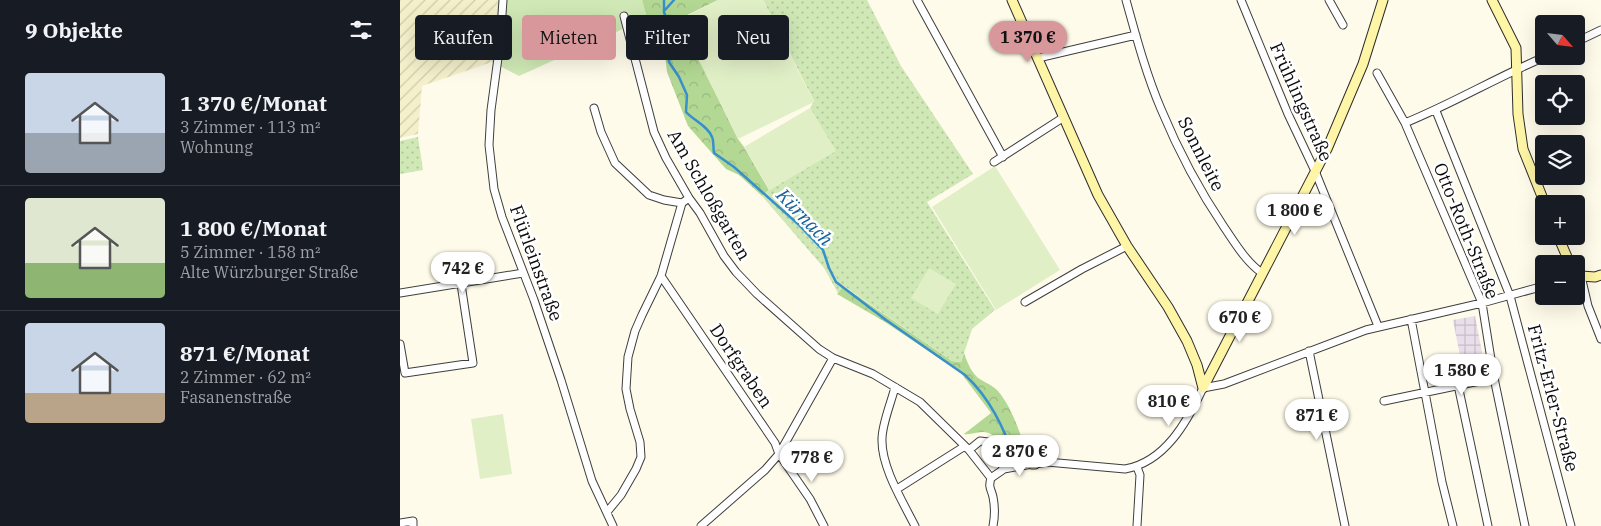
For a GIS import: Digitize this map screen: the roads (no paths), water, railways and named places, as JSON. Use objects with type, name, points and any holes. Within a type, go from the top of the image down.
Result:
[{"type":"street","name":"Flürleinstraße","points":[[503,0],[500,43],[492,89],[489,145],[494,189],[502,217],[534,300],[564,388],[592,481],[613,526]]},
{"type":"street","points":[[917,0],[1003,157]]},
{"type":"street","points":[[1012,0],[1098,195],[1127,246],[1168,307],[1187,341],[1197,365],[1203,388]]},
{"type":"street","name":"Sonnleite","points":[[1126,0],[1160,108],[1188,165],[1211,208],[1240,251],[1262,274]]},
{"type":"street","name":"Frühlingstraße","points":[[1241,0],[1288,114],[1315,171],[1378,326]]},
{"type":"street","points":[[1329,0],[1343,25]]},
{"type":"street","points":[[994,526],[993,497],[989,486],[991,478],[1004,469],[1048,462],[1125,469],[1137,467],[1163,450],[1175,437],[1195,405],[1327,149],[1363,64],[1383,0]]},
{"type":"street","points":[[1492,0],[1516,48],[1518,114],[1523,149],[1541,195]]},
{"type":"street","name":"Am Schloßgarten","points":[[624,16],[654,132],[666,158],[689,198],[700,213],[724,256],[736,272],[757,294],[818,349],[832,358],[873,374],[920,402],[967,448],[991,478]]},
{"type":"street","points":[[1585,38],[1601,30]]},
{"type":"street","points":[[1038,58],[1136,35]]},
{"type":"street","points":[[1405,123],[1436,111],[1517,68],[1535,61]]},
{"type":"street","name":"Otto-Roth-Straße","points":[[1377,73],[1405,123],[1482,303],[1494,378],[1525,526]]},
{"type":"street","points":[[594,108],[601,132],[615,163],[649,195],[664,200],[682,202],[689,198]]},
{"type":"street","name":"Fritz-Erler-Straße","points":[[1436,111],[1510,296],[1571,526]]},
{"type":"street","points":[[994,162],[1064,118]]},
{"type":"street","points":[[606,512],[621,495],[641,457],[640,442],[626,389],[628,357],[635,331],[661,276],[682,202]]},
{"type":"street","points":[[1025,302],[1127,246]]},
{"type":"street","points":[[400,293],[523,273]]},
{"type":"street","points":[[1585,276],[1595,277],[1601,275]]},
{"type":"street","name":"Dorfgraben","points":[[661,276],[775,444],[779,454],[810,499],[824,526]]},
{"type":"street","points":[[400,344],[405,373],[473,363],[461,284]]},
{"type":"street","points":[[1203,388],[1224,384],[1378,326],[1482,303],[1535,289]]},
{"type":"street","points":[[1585,297],[1601,339]]},
{"type":"street","points":[[1411,319],[1442,482],[1453,526]]},
{"type":"street","points":[[1309,351],[1345,526]]},
{"type":"street","points":[[701,526],[765,470],[779,454],[832,358]]},
{"type":"street","points":[[1197,365],[1216,362]]},
{"type":"street","points":[[1384,401],[1494,378]]},
{"type":"street","points":[[1458,385],[1488,526]]},
{"type":"street","points":[[896,387],[881,438],[889,472],[914,526]]},
{"type":"street","points":[[897,489],[980,441],[988,442],[995,450],[1004,469]]},
{"type":"street","points":[[1137,467],[1140,475],[1137,526]]},
{"type":"street","points":[[401,526],[400,523],[413,521],[413,526]]},
{"type":"waterway","name":"Kürnach","points":[[664,0],[664,12],[670,31],[669,62],[679,77],[687,95],[686,112],[710,133],[713,140],[714,153],[734,167],[798,224],[823,250],[836,282],[886,320],[965,375],[974,384],[995,414],[1015,460]]},
{"type":"waterway","name":"Kürnach","points":[[665,10],[674,0]]}]
